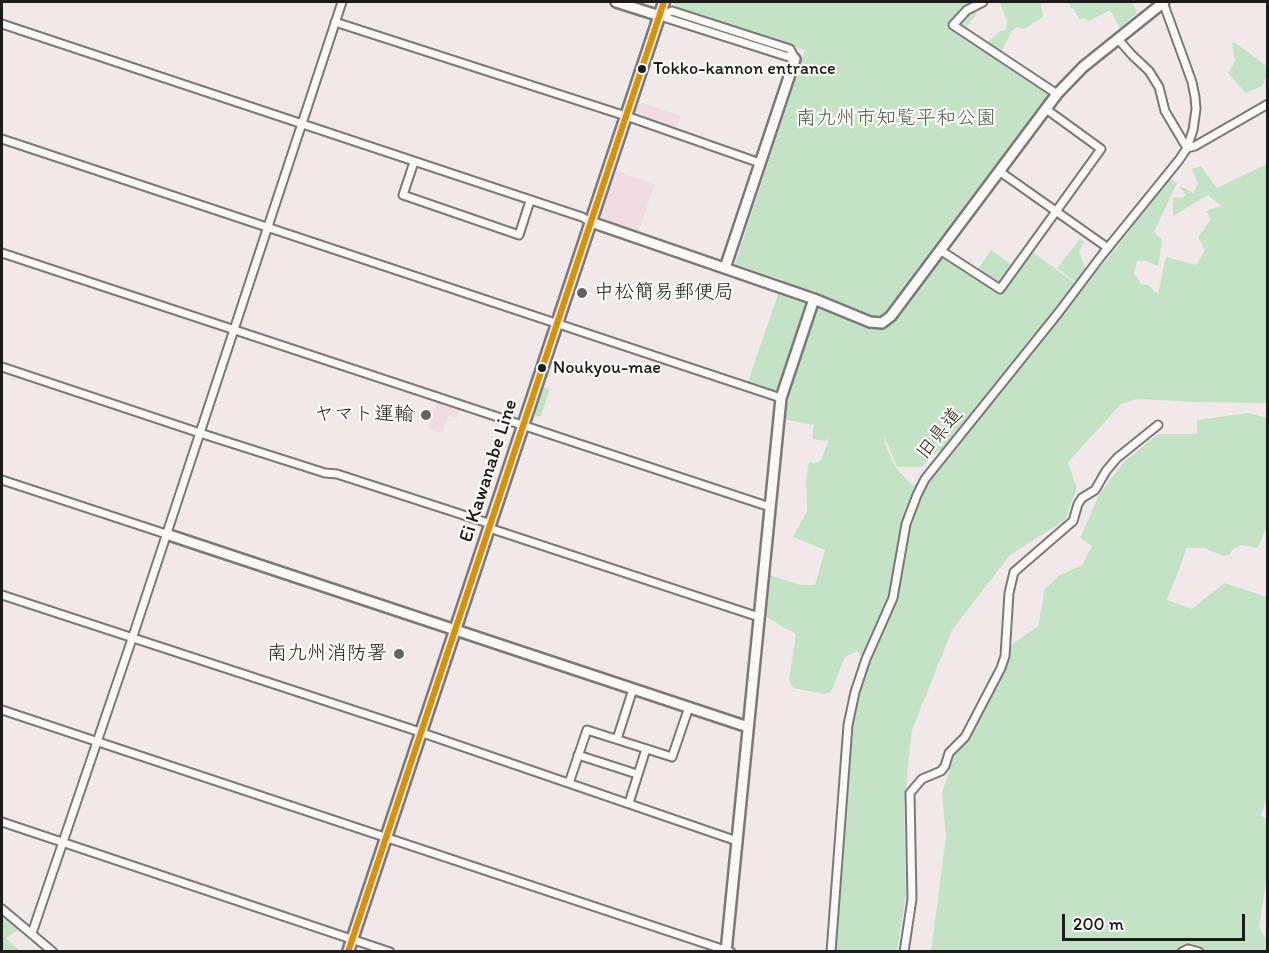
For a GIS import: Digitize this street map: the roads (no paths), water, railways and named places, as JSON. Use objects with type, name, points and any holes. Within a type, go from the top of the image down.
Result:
[{"type":"main road","name":"Ei Kawanabe Line","points":[[348,951],[664,2]]},
{"type":"street","points":[[32,933],[201,432],[342,2]]},
{"type":"street","points":[[616,2],[660,16],[672,11],[790,50],[795,59],[725,268]]},
{"type":"street","points":[[983,2],[967,10],[954,25],[1057,94]]},
{"type":"street","points":[[2,24],[588,219],[591,222],[814,299],[870,322],[882,323],[891,316],[1057,94],[1083,67],[1163,2]]},
{"type":"street","name":"旧県道","points":[[831,951],[848,725],[855,692],[866,658],[893,598],[906,524],[917,495],[925,479],[1187,148],[1196,109],[1192,82],[1163,2]]},
{"type":"street","points":[[335,22],[625,116],[760,163]]},
{"type":"street","points":[[1118,39],[1149,71],[1159,87],[1165,111],[1187,148],[1195,146],[1268,104]]},
{"type":"street","points":[[940,250],[1000,289],[1101,149],[1046,109]]},
{"type":"street","points":[[2,139],[781,398]]},
{"type":"street","points":[[414,162],[403,195],[519,235],[530,201]]},
{"type":"street","points":[[999,171],[1108,248]]},
{"type":"street","points":[[2,253],[770,507]]},
{"type":"street","points":[[2,710],[728,951],[747,727],[781,398],[814,299]]},
{"type":"street","points":[[2,367],[325,473],[337,474],[759,617]]},
{"type":"street","points":[[904,951],[912,899],[910,793],[922,779],[941,771],[945,766],[949,753],[965,737],[1001,668],[1005,656],[1009,593],[1014,572],[1072,521],[1082,498],[1095,490],[1117,458],[1158,425]]},
{"type":"street","points":[[2,480],[747,727]]},
{"type":"street","points":[[2,595],[629,802],[737,841]]},
{"type":"street","points":[[617,739],[633,689]]},
{"type":"street","points":[[569,783],[587,730],[672,757],[689,707]]},
{"type":"street","points":[[629,802],[646,749]]},
{"type":"street","points":[[578,755],[637,774]]},
{"type":"street","points":[[2,822],[390,951]]},
{"type":"street","points":[[2,909],[53,951]]},
{"type":"street","points":[[1182,951],[1188,949],[1199,951]]},
{"type":"place","name":"Tokko-kannon entrance","points":[[642,69]]},
{"type":"place","name":"中松簡易郵便局","points":[[582,293]]},
{"type":"place","name":"Noukyou-mae","points":[[542,368]]},
{"type":"place","name":"ヤマト運輸","points":[[426,415]]},
{"type":"place","name":"南九州消防署","points":[[399,654]]},
{"type":"park label","name":"南九州市知覧平和公園","points":[[896,119]]}]
